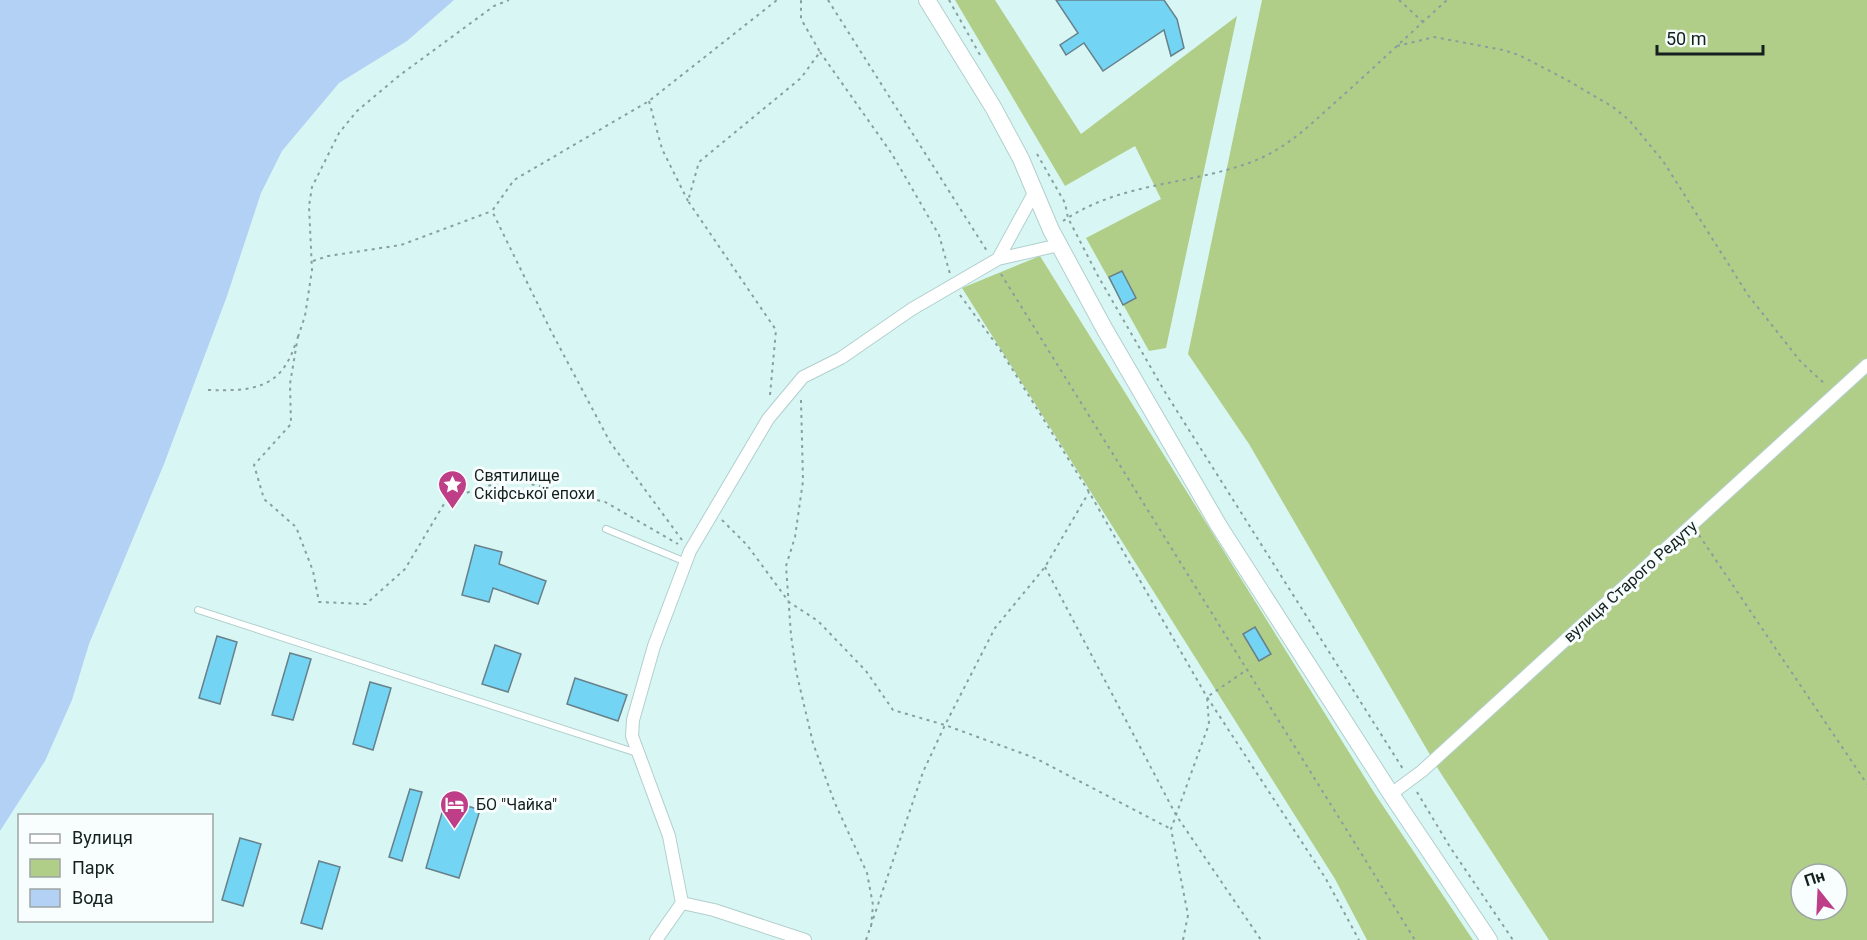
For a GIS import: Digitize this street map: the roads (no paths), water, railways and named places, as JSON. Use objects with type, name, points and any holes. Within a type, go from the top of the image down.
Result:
[{"type":"main road","points":[[927,0],[993,107],[1021,159],[1055,237],[1104,328],[1220,526],[1391,794],[1489,940]]},
{"type":"street","points":[[996,260],[1034,193]]},
{"type":"street","points":[[656,940],[682,903],[669,836],[632,736],[633,720],[654,646],[688,557],[712,510],[768,419],[802,377],[841,358],[912,309],[996,260],[1055,237]]},
{"type":"street","name":"вулиця Старого Редуту","points":[[1391,794],[1410,780],[1867,364]]},
{"type":"street","points":[[682,903],[714,910],[779,936],[806,940]]},
{"type":"lane","points":[[606,529],[688,557]]},
{"type":"lane","points":[[198,610],[637,753]]},
{"type":"water","points":[[0,0],[454,0],[407,41],[339,83],[282,151],[261,193],[227,296],[164,464],[89,644],[72,700],[45,761],[0,831]]},
{"type":"place","name":"Святилище Скіфської епохи","points":[[453,510]]},
{"type":"place","name":"БО \"Чайка\"","points":[[455,830]]}]
